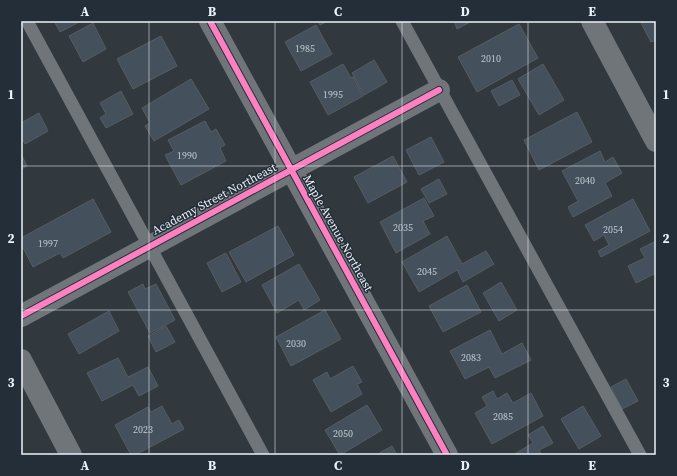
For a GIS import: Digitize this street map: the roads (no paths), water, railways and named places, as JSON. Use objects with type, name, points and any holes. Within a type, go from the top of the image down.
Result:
[{"type":"street","name":"Maple Avenue Northeast","points":[[210,21],[447,455]]},
{"type":"street","points":[[592,21],[656,141]]},
{"type":"street","name":"Academy Street Northeast","points":[[21,316],[439,90]]},
{"type":"street","points":[[21,360],[72,455]]},
{"type":"lane","points":[[28,21],[263,455]]},
{"type":"lane","points":[[402,21],[640,455]]}]
